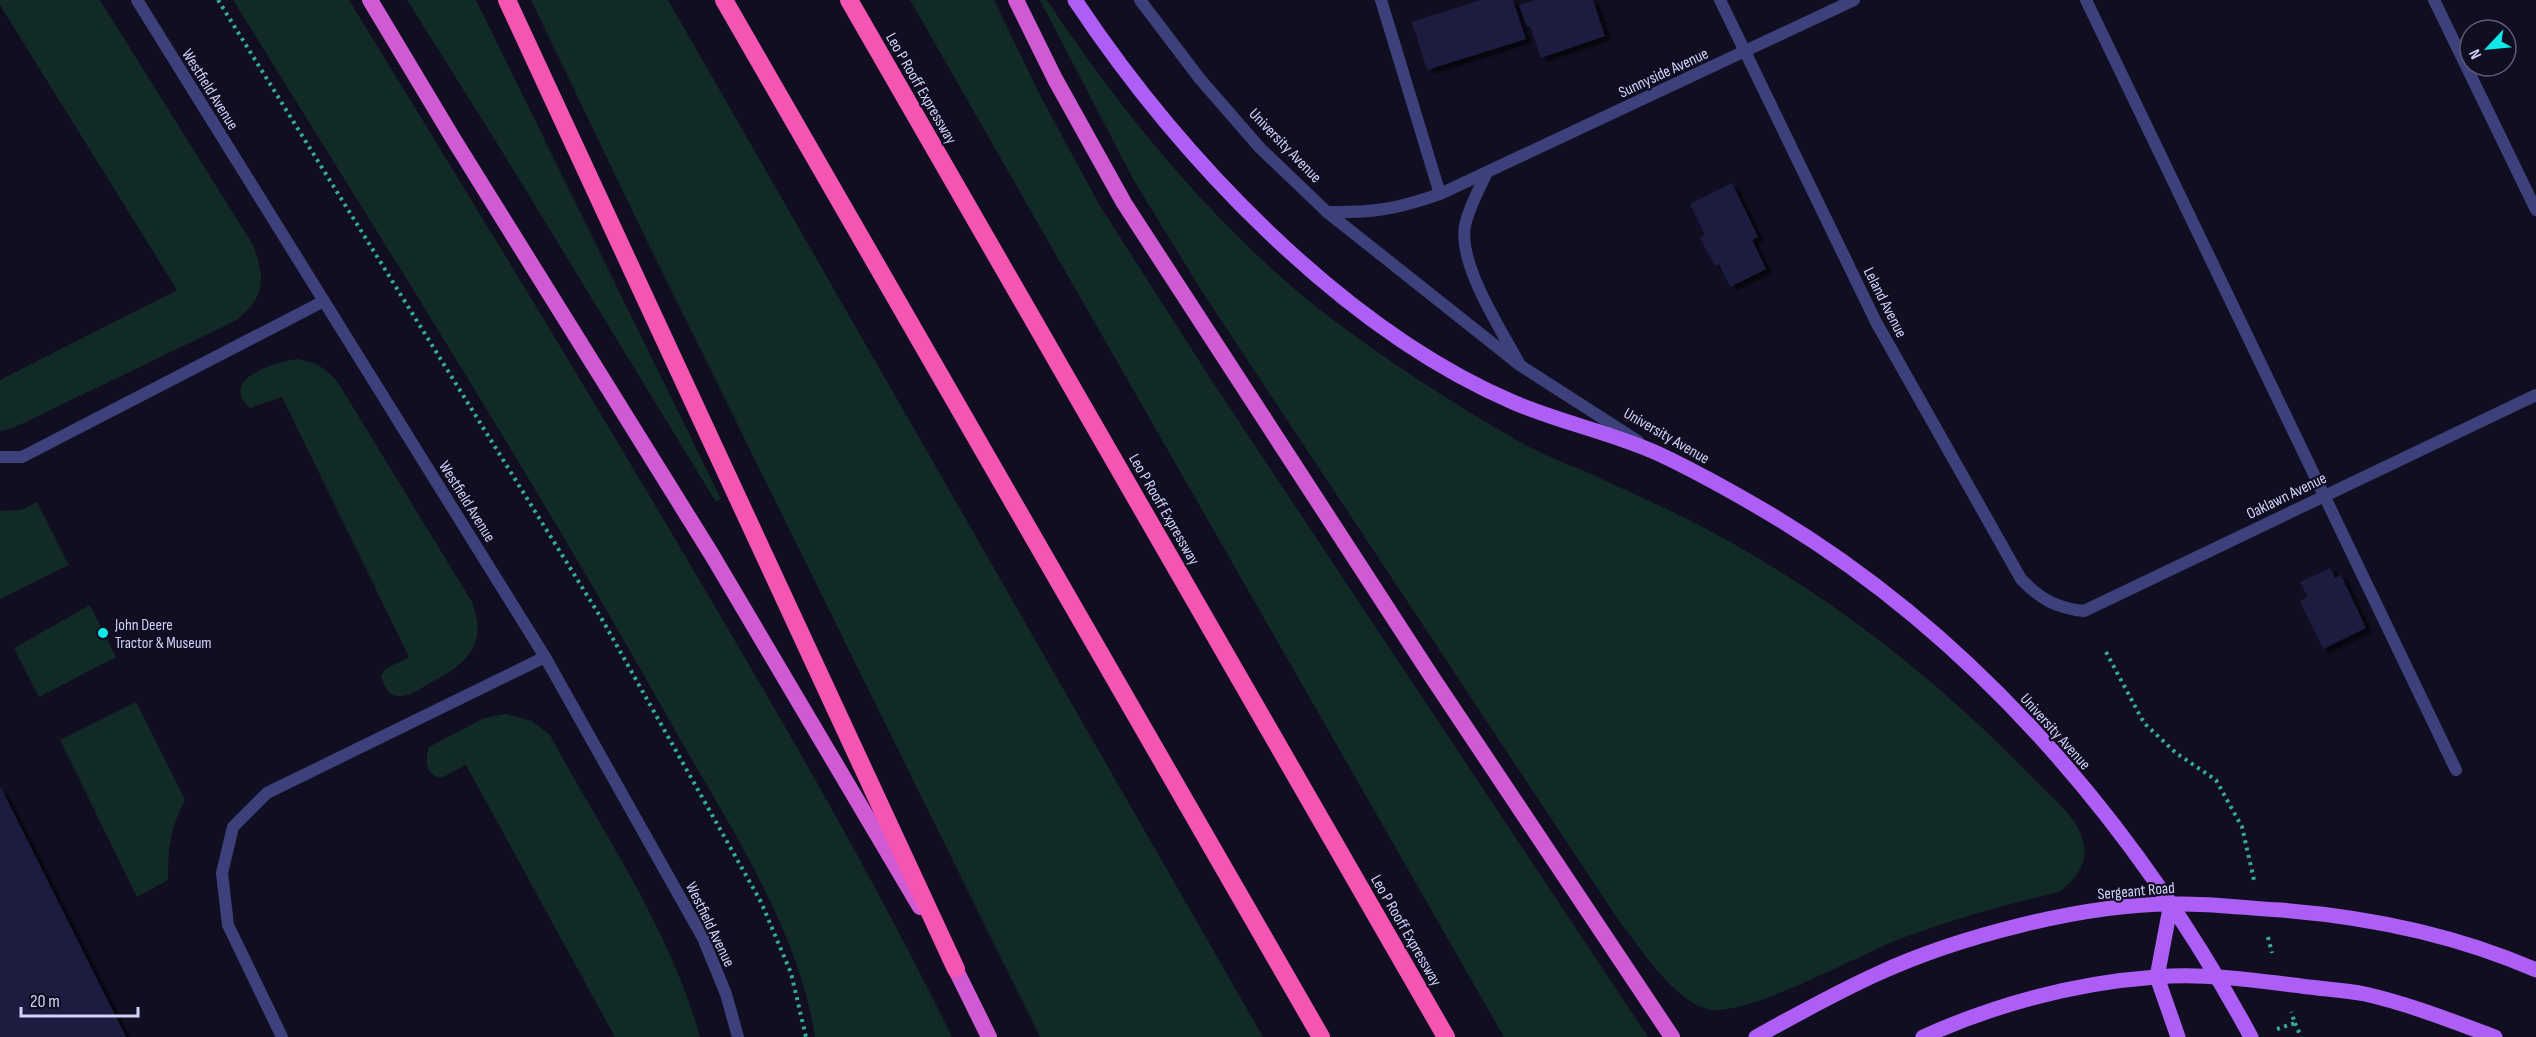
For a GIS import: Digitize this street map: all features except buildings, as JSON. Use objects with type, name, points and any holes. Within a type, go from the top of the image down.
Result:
[{"type":"highway","points":[[370,0],[454,140],[712,555],[956,969]]},
{"type":"highway","points":[[507,0],[989,1037]]},
{"type":"highway","points":[[724,0],[1321,1037]]},
{"type":"highway","name":"Leo P Rooff Expressway","points":[[849,0],[1446,1037]]},
{"type":"highway","points":[[858,0],[874,42]]},
{"type":"highway","points":[[1016,0],[1055,79],[1124,203],[1430,674],[1672,1037]]},
{"type":"main road","points":[[1075,0],[1104,44],[1151,103],[1224,186],[1283,245],[1352,304],[1431,359],[1514,402],[1658,453]]},
{"type":"main road","name":"University Avenue","points":[[1658,453],[1766,512],[1821,547],[1889,595],[1947,643],[2060,761],[2120,832],[2171,903],[2219,978],[2251,1037]]},
{"type":"main road","points":[[2171,903],[2157,977],[2178,1037]]},
{"type":"main road","name":"Sergeant Road","points":[[1756,1037],[1878,973],[1937,951],[2053,918],[2110,908],[2171,903],[2315,913],[2415,928],[2493,951],[2536,970]]},
{"type":"main road","points":[[1923,1037],[1960,1020],[2023,999],[2099,984],[2157,977],[2219,978],[2364,994],[2445,1018],[2495,1037]]},
{"type":"street","name":"Westfield Avenue","points":[[137,0],[545,657],[703,938],[726,994],[738,1037]]},
{"type":"street","name":"University Avenue","points":[[1140,0],[1200,79],[1260,148],[1327,212],[1521,366],[1658,453]]},
{"type":"street","points":[[1381,0],[1440,194]]},
{"type":"street","name":"Leland Avenue","points":[[1720,0],[1876,322],[2021,579],[2033,592],[2049,603]]},
{"type":"street","name":"Sunnyside Avenue","points":[[1327,212],[1368,213],[1408,205],[1440,194],[1854,0]]},
{"type":"street","points":[[2086,0],[2456,770]]},
{"type":"street","points":[[2434,0],[2536,210]]},
{"type":"street","points":[[1486,174],[1465,226],[1467,254],[1479,288],[1521,366]]},
{"type":"street","points":[[0,457],[22,457],[324,301]]},
{"type":"street","name":"Oaklawn Avenue","points":[[2049,603],[2064,609],[2084,611],[2536,395]]},
{"type":"street","points":[[282,1037],[228,925],[222,873],[232,827],[267,793],[545,657]]},
{"type":"path","points":[[218,0],[603,621],[761,902],[791,973],[806,1037]]},
{"type":"path","points":[[2106,652],[2144,723],[2176,753],[2216,780],[2242,827],[2279,983],[2301,1037]]},
{"type":"path","points":[[2251,1037],[2295,1023]]},
{"type":"green space","points":[[0,0],[100,0],[253,245],[261,278],[257,296],[245,313],[235,321],[11,429],[0,431],[0,380],[177,290],[0,5]]},
{"type":"green space","points":[[233,0],[349,0],[658,510],[767,695],[862,865],[952,1037],[815,1037],[806,995],[793,954],[757,874],[736,835],[511,449]]},
{"type":"green space","points":[[407,0],[476,0],[721,499],[716,502]]},
{"type":"green space","points":[[531,0],[668,0],[1263,1037],[1040,1037],[645,237]]},
{"type":"green space","points":[[910,0],[994,0],[1042,99],[1100,206],[1214,384],[1648,1037],[1504,1037]]},
{"type":"green space","points":[[1040,0],[1047,0],[1106,84],[1209,207],[1285,281],[1324,313],[1420,381],[1520,442],[1676,513],[1768,564],[1849,618],[1926,678],[1998,743],[2071,817],[2081,835],[2085,852],[2082,866],[2074,878],[2059,892],[1980,912],[1921,931],[1803,983],[1747,1004],[1724,1009],[1707,1009],[1694,1004],[1682,995],[1658,971],[1619,921],[1201,290],[1133,179]]},
{"type":"green space","points":[[298,359],[320,366],[337,381],[472,602],[477,617],[478,631],[470,652],[453,669],[410,694],[395,696],[389,692],[381,677],[385,669],[409,657],[282,397],[250,408],[242,398],[241,388],[245,380],[254,373],[277,363]]},
{"type":"green space","points":[[37,502],[69,565],[0,599],[0,511],[21,510]]},
{"type":"green space","points":[[90,605],[116,657],[39,697],[14,648]]},
{"type":"green space","points":[[136,702],[185,800],[171,839],[168,880],[137,897],[60,740]]},
{"type":"green space","points":[[505,714],[532,721],[550,735],[634,882],[653,920],[687,997],[700,1037],[615,1037],[466,765],[441,778],[429,770],[427,757],[429,747],[484,718]]},
{"type":"place","name":"John Deere Tractor & Museum","points":[[103,633]]}]
